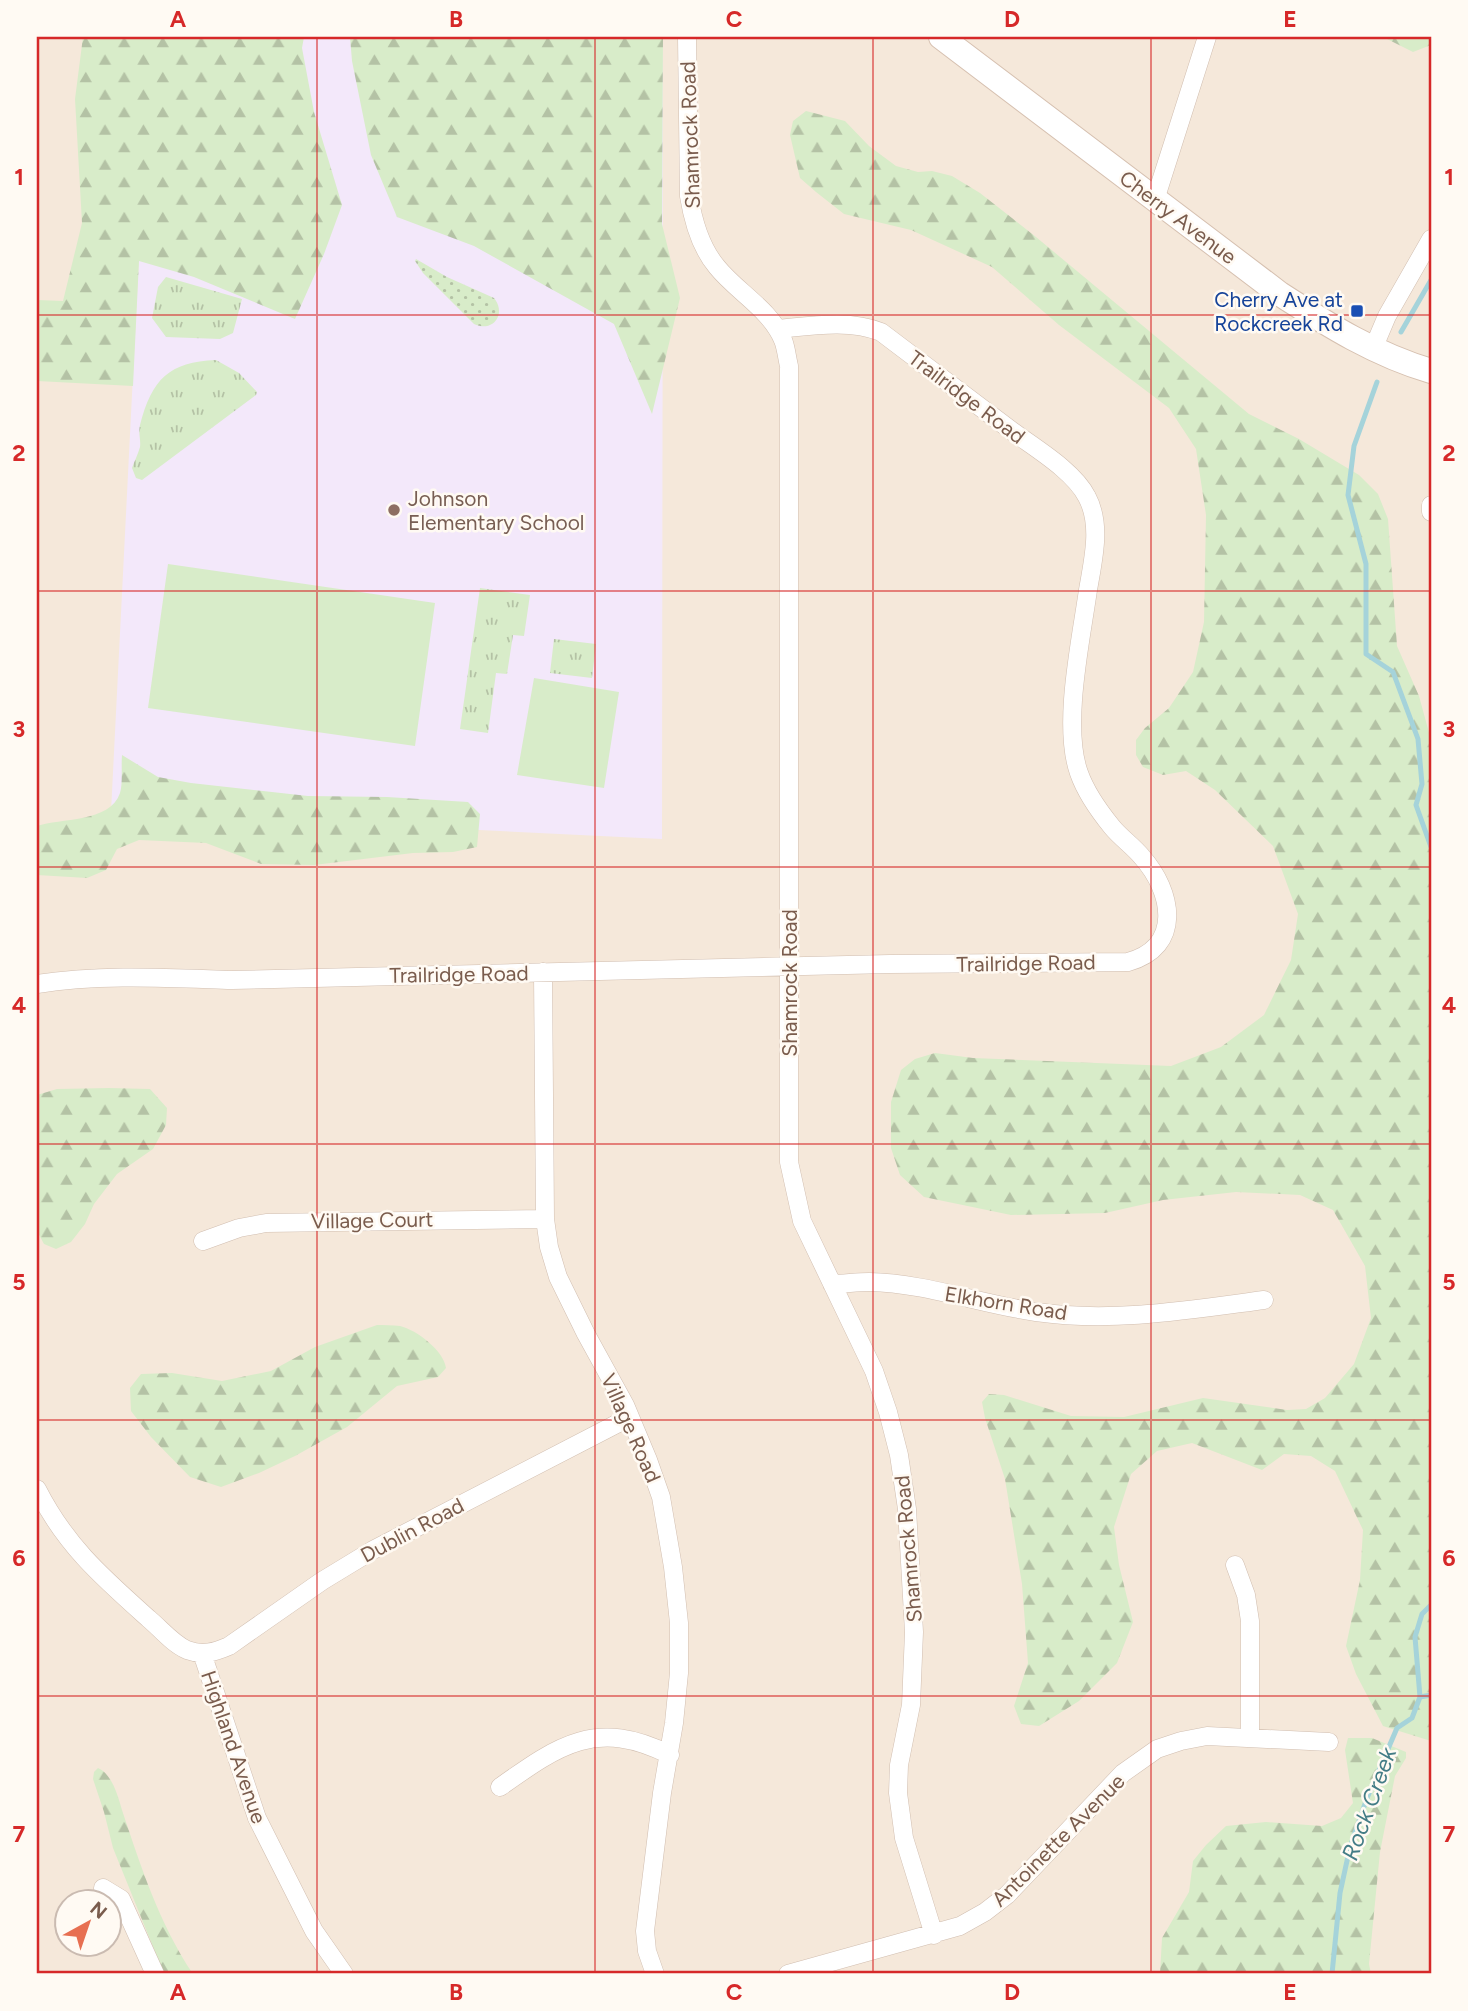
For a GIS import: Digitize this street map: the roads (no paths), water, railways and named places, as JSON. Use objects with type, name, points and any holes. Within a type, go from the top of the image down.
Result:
[{"type":"street","name":"Shamrock Road","points":[[687,37],[689,197],[693,221],[702,245],[716,266],[766,314],[777,329],[784,342],[790,378],[789,1162],[802,1221],[874,1371],[899,1454],[907,1509],[915,1632],[911,1705],[899,1765],[898,1793],[904,1838],[934,1935]]},
{"type":"street","name":"Cherry Avenue","points":[[941,37],[1280,294],[1326,324],[1373,349],[1431,371]]},
{"type":"street","points":[[1155,201],[1207,37]]},
{"type":"street","points":[[1373,349],[1397,297],[1431,239]]},
{"type":"street","name":"Trailridge Road","points":[[37,984],[59,980],[149,978],[232,980],[1128,962],[1141,958],[1160,943],[1167,928],[1168,914],[1164,894],[1155,874],[1142,857],[1114,831],[1095,805],[1078,771],[1073,741],[1073,710],[1096,526],[1086,494],[1076,481],[1046,456],[881,332],[868,327],[834,325],[777,329]]},
{"type":"street","points":[[1431,505],[1431,512]]},
{"type":"street","name":"Village Road","points":[[543,972],[545,1219],[549,1247],[558,1277],[630,1417],[661,1497],[673,1567],[679,1623],[679,1673],[645,1931],[647,1951],[655,1974]]},
{"type":"street","name":"Village Court","points":[[203,1241],[239,1228],[266,1223],[545,1219]]},
{"type":"street","name":"Elkhorn Road","points":[[832,1284],[868,1282],[905,1286],[1037,1312],[1090,1315],[1172,1311],[1264,1300]]},
{"type":"street","name":"Dublin Road","points":[[202,1653],[229,1646],[321,1581],[426,1520],[592,1439],[630,1417]]},
{"type":"street","name":"Highland Avenue","points":[[37,1489],[67,1540],[91,1567],[180,1646],[202,1653],[257,1818],[314,1931],[344,1974]]},
{"type":"street","points":[[1235,1565],[1246,1595],[1250,1621],[1250,1737]]},
{"type":"street","name":"Antoinette Avenue","points":[[788,1974],[934,1935],[960,1926],[985,1912],[1007,1895],[1123,1773],[1157,1749],[1207,1736],[1329,1742]]},
{"type":"street","points":[[500,1787],[535,1762],[591,1737],[630,1739],[651,1745],[670,1755]]},
{"type":"street","points":[[122,1901],[155,1974]]},
{"type":"waterway","name":"Rock Creek","points":[[1401,332],[1431,280]]},
{"type":"waterway","name":"Rock Creek","points":[[1377,382],[1354,446],[1348,495],[1366,564],[1366,654],[1393,672],[1418,739],[1422,784],[1416,805],[1431,847]]},
{"type":"waterway","name":"Rock Creek","points":[[1332,1974],[1340,1893],[1350,1847],[1367,1798],[1397,1728],[1412,1718],[1420,1697],[1415,1637],[1422,1614],[1431,1605]]},
{"type":"waterway","points":[[1420,1697],[1431,1695]]},
{"type":"place","name":"Cherry Ave at Rockcreek Rd","points":[[1357,311]]},
{"type":"place","name":"Johnson Elementary School","points":[[394,510]]}]
